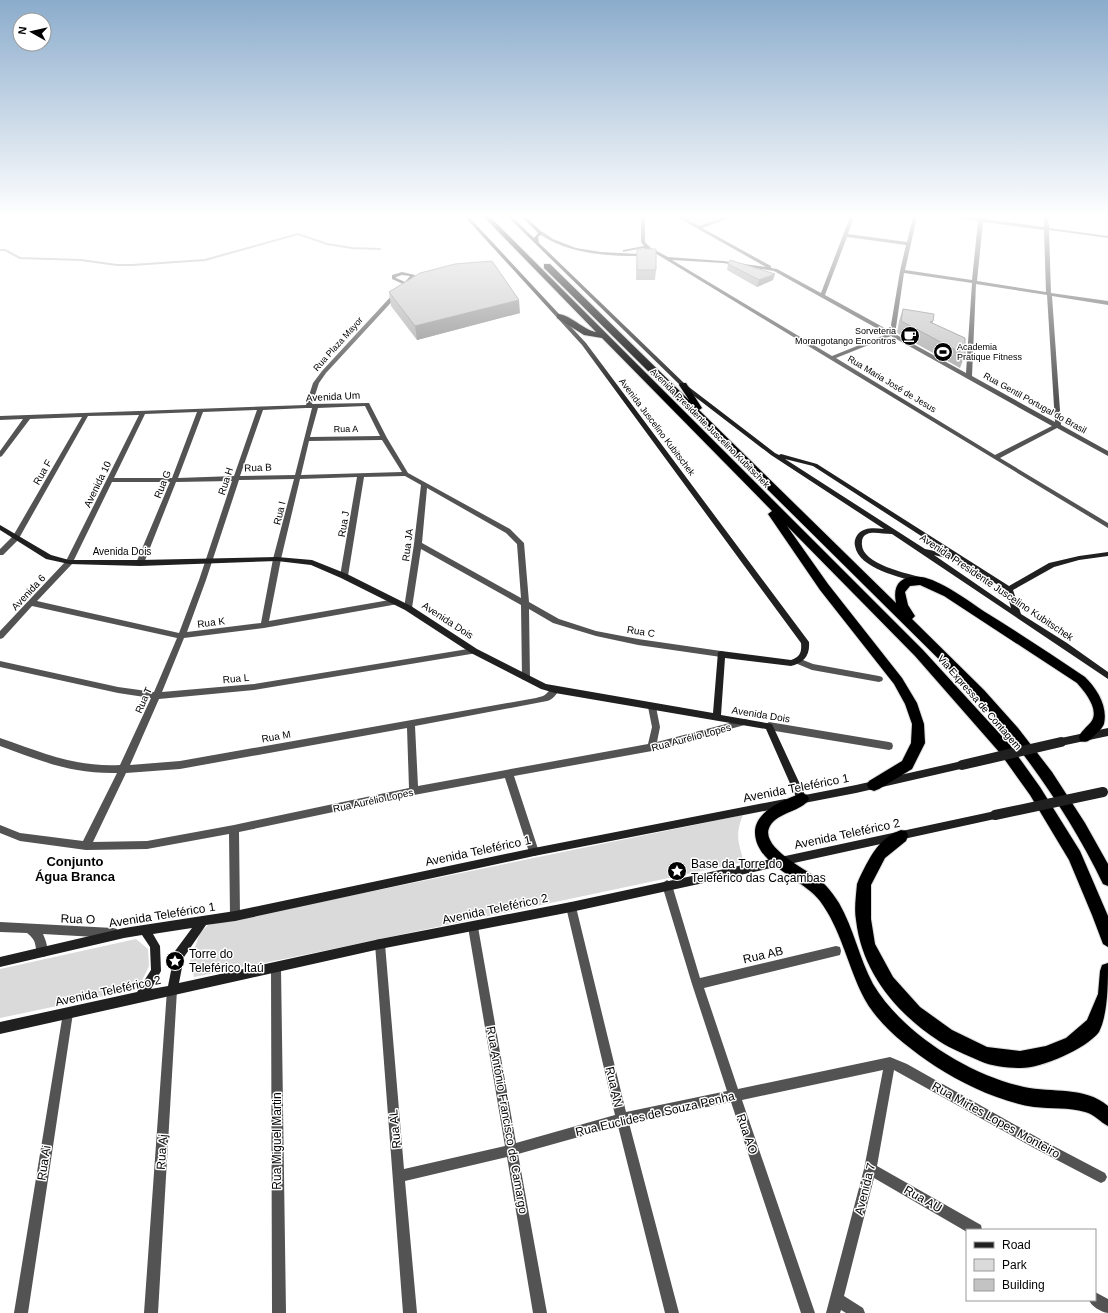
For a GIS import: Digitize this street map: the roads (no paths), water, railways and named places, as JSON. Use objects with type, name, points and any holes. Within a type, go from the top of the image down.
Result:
[{"type":"highway","name":"Avenida Presidente Juscelino Kubitschek","points":[[548,278],[919,653]]},
{"type":"highway","name":"Avenida Presidente Juscelino Kubitschek","points":[[560,278],[932,645]]},
{"type":"highway","points":[[560,316],[587,334],[606,336]]},
{"type":"highway","points":[[580,338],[587,334]]},
{"type":"highway","points":[[683,385],[707,422]]},
{"type":"highway","points":[[754,486],[824,587],[898,681],[911,703],[918,724],[918,743],[907,765],[874,785]]},
{"type":"highway","points":[[932,645],[908,614],[900,599],[899,592],[901,587],[907,582],[921,581],[948,594],[1081,680],[1093,693],[1100,713],[1098,723],[1085,737]]},
{"type":"highway","name":"Via Expressa de Contagem","points":[[932,645],[980,693],[1024,745],[1056,790],[1097,855],[1108,880]]},
{"type":"highway","name":"Via Expressa de Contagem","points":[[919,653],[1005,749],[1035,791],[1075,856],[1100,915],[1108,939]]},
{"type":"highway","points":[[802,799],[772,815],[766,820],[762,829],[764,840],[769,850],[780,862],[814,883],[825,894],[837,914],[868,989],[885,1013],[909,1038],[969,1076],[1010,1093],[1035,1098],[1079,1102],[1096,1107],[1108,1117]]},
{"type":"highway","points":[[902,836],[880,853],[864,884],[863,919],[868,946],[887,983],[914,1013],[946,1036],[986,1054],[1020,1060],[1046,1054],[1072,1044],[1093,1026],[1106,994],[1108,971]]},
{"type":"main road","name":"Avenida Juscelino Kubitschek","points":[[525,278],[580,338],[805,642],[806,649],[803,657],[798,661]]},
{"type":"main road","name":"Avenida Presidente Juscelino Kubitschek","points":[[573,278],[683,385],[773,454],[920,549],[1018,616],[1069,648],[1108,676]]},
{"type":"main road","name":"Avenida Presidente Juscelino Kubitschek","points":[[773,454],[815,465],[961,560],[1009,589]]},
{"type":"main road","name":"Avenida Dois","points":[[0,527],[49,558],[69,562],[140,563],[277,559],[312,564],[344,576],[408,608],[474,651],[526,678],[555,690],[769,726]]},
{"type":"main road","points":[[895,533],[872,530],[864,532],[859,537],[857,543],[859,551],[863,557],[878,565],[921,581]]},
{"type":"main road","points":[[920,549],[961,560]]},
{"type":"main road","points":[[1018,616],[1009,589],[1052,565],[1079,558],[1108,554]]},
{"type":"main road","name":"Rua C","points":[[721,654],[783,663],[798,661]]},
{"type":"main road","points":[[717,718],[721,654]]},
{"type":"main road","points":[[769,726],[802,799]]},
{"type":"main road","name":"Avenida Teleférico 1","points":[[0,962],[124,933],[235,916],[534,852],[874,785],[1108,732]]},
{"type":"main road","name":"Avenida Teleférico 2","points":[[0,1028],[380,944],[571,907],[667,885],[1106,792]]},
{"type":"main road","points":[[172,990],[179,955],[202,922]]},
{"type":"main road","points":[[140,997],[156,971],[155,946],[145,930]]},
{"type":"street","name":"Rua Plaza Mayor","points":[[394,278],[406,284]]},
{"type":"street","name":"Rua Plaza Mayor","points":[[308,407],[316,383],[324,372],[410,278]]},
{"type":"street","name":"Rua Maria José de Jesus","points":[[700,278],[1108,526]]},
{"type":"street","name":"Rua Gentil Portugal do Brasil","points":[[790,278],[1058,425],[1108,454]]},
{"type":"street","points":[[822,296],[829,278]]},
{"type":"street","points":[[832,358],[892,334],[901,278]]},
{"type":"street","points":[[946,278],[1108,304]]},
{"type":"street","points":[[969,377],[975,278]]},
{"type":"street","points":[[996,457],[1058,425],[1048,278]]},
{"type":"street","name":"Avenida Um","points":[[0,418],[200,412],[367,404],[384,438],[406,474],[508,531],[520,543],[525,604],[526,678]]},
{"type":"street","name":"Rua I","points":[[264,625],[277,559],[299,476],[315,406]]},
{"type":"street","name":"Rua H","points":[[210,560],[260,409]]},
{"type":"street","name":"Rua G","points":[[140,563],[200,412]]},
{"type":"street","name":"Avenida 10","points":[[69,562],[111,480],[142,414]]},
{"type":"street","name":"Rua F","points":[[0,553],[16,538],[85,416]]},
{"type":"street","points":[[0,455],[27,418]]},
{"type":"street","name":"Rua A","points":[[308,439],[384,438]]},
{"type":"street","name":"Rua B","points":[[111,480],[174,480],[406,474]]},
{"type":"street","name":"Rua J","points":[[344,576],[362,475]]},
{"type":"street","name":"Rua JA","points":[[408,608],[418,544],[424,484]]},
{"type":"street","name":"Rua C","points":[[418,544],[556,621],[590,632],[721,654]]},
{"type":"street","name":"Rua T","points":[[86,846],[124,769],[157,696],[210,560]]},
{"type":"street","name":"Avenida 6","points":[[0,636],[69,562]]},
{"type":"street","name":"Rua K","points":[[31,604],[181,636],[264,625],[394,602]]},
{"type":"street","name":"Rua L","points":[[0,664],[118,690],[157,696],[254,687],[474,651]]},
{"type":"street","name":"Rua C","points":[[798,661],[812,667],[880,679]]},
{"type":"street","name":"Rua M","points":[[0,742],[46,759],[82,768],[124,769],[180,765],[536,701],[547,698],[555,690]]},
{"type":"street","points":[[652,707],[656,727],[652,747]]},
{"type":"street","name":"Rua Aurélio Lopes","points":[[0,829],[20,837],[86,846],[147,845],[234,829],[414,791],[508,775],[652,747],[744,722]]},
{"type":"street","points":[[411,723],[414,791]]},
{"type":"street","name":"Avenida Dois","points":[[769,726],[889,746]]},
{"type":"street","points":[[508,775],[534,852]]},
{"type":"street","points":[[234,829],[235,916]]},
{"type":"street","name":"Rua AO","points":[[667,885],[697,984],[808,1313]]},
{"type":"street","name":"Rua AN","points":[[571,907],[622,1119],[672,1313]]},
{"type":"street","name":"Rua O","points":[[0,927],[30,930],[124,933]]},
{"type":"street","name":"Rua Antônio Francisco de Camargo","points":[[474,927],[540,1313]]},
{"type":"street","points":[[30,930],[38,935],[42,943],[42,952]]},
{"type":"street","name":"Rua AL","points":[[380,944],[410,1313]]},
{"type":"street","name":"Rua AB","points":[[697,984],[836,951]]},
{"type":"street","name":"Rua Miguel Martin","points":[[276,968],[279,1313]]},
{"type":"street","name":"Rua Aj","points":[[151,1313],[172,990]]},
{"type":"street","name":"Rua Ai","points":[[20,1313],[68,1013]]},
{"type":"street","name":"Rua Euclides de Souza Penha","points":[[399,1176],[512,1150],[622,1119],[890,1063]]},
{"type":"street","name":"Avenida 7","points":[[833,1313],[870,1169],[890,1063]]},
{"type":"street","name":"Rua Mirtes Lopes Monteiro","points":[[890,1063],[903,1068],[1038,1144],[1101,1177]]},
{"type":"street","name":"Rua AU","points":[[870,1169],[974,1229]]},
{"type":"street","points":[[836,1299],[858,1313]]},
{"type":"street","points":[[1096,1300],[1108,1307]]},
{"type":"place","name":"Sorveteria Morangotango Encontros","points":[[910,336]]},
{"type":"place","name":"Academia Pratique Fitness","points":[[943,352]]},
{"type":"place","name":"Base da Torre do Teleférico das Caçambas","points":[[677,871]]},
{"type":"place","name":"Torre do Teleférico Itaú","points":[[175,961]]},
{"type":"district","name":"Conjunto Água Branca","points":[[75,868]]}]
